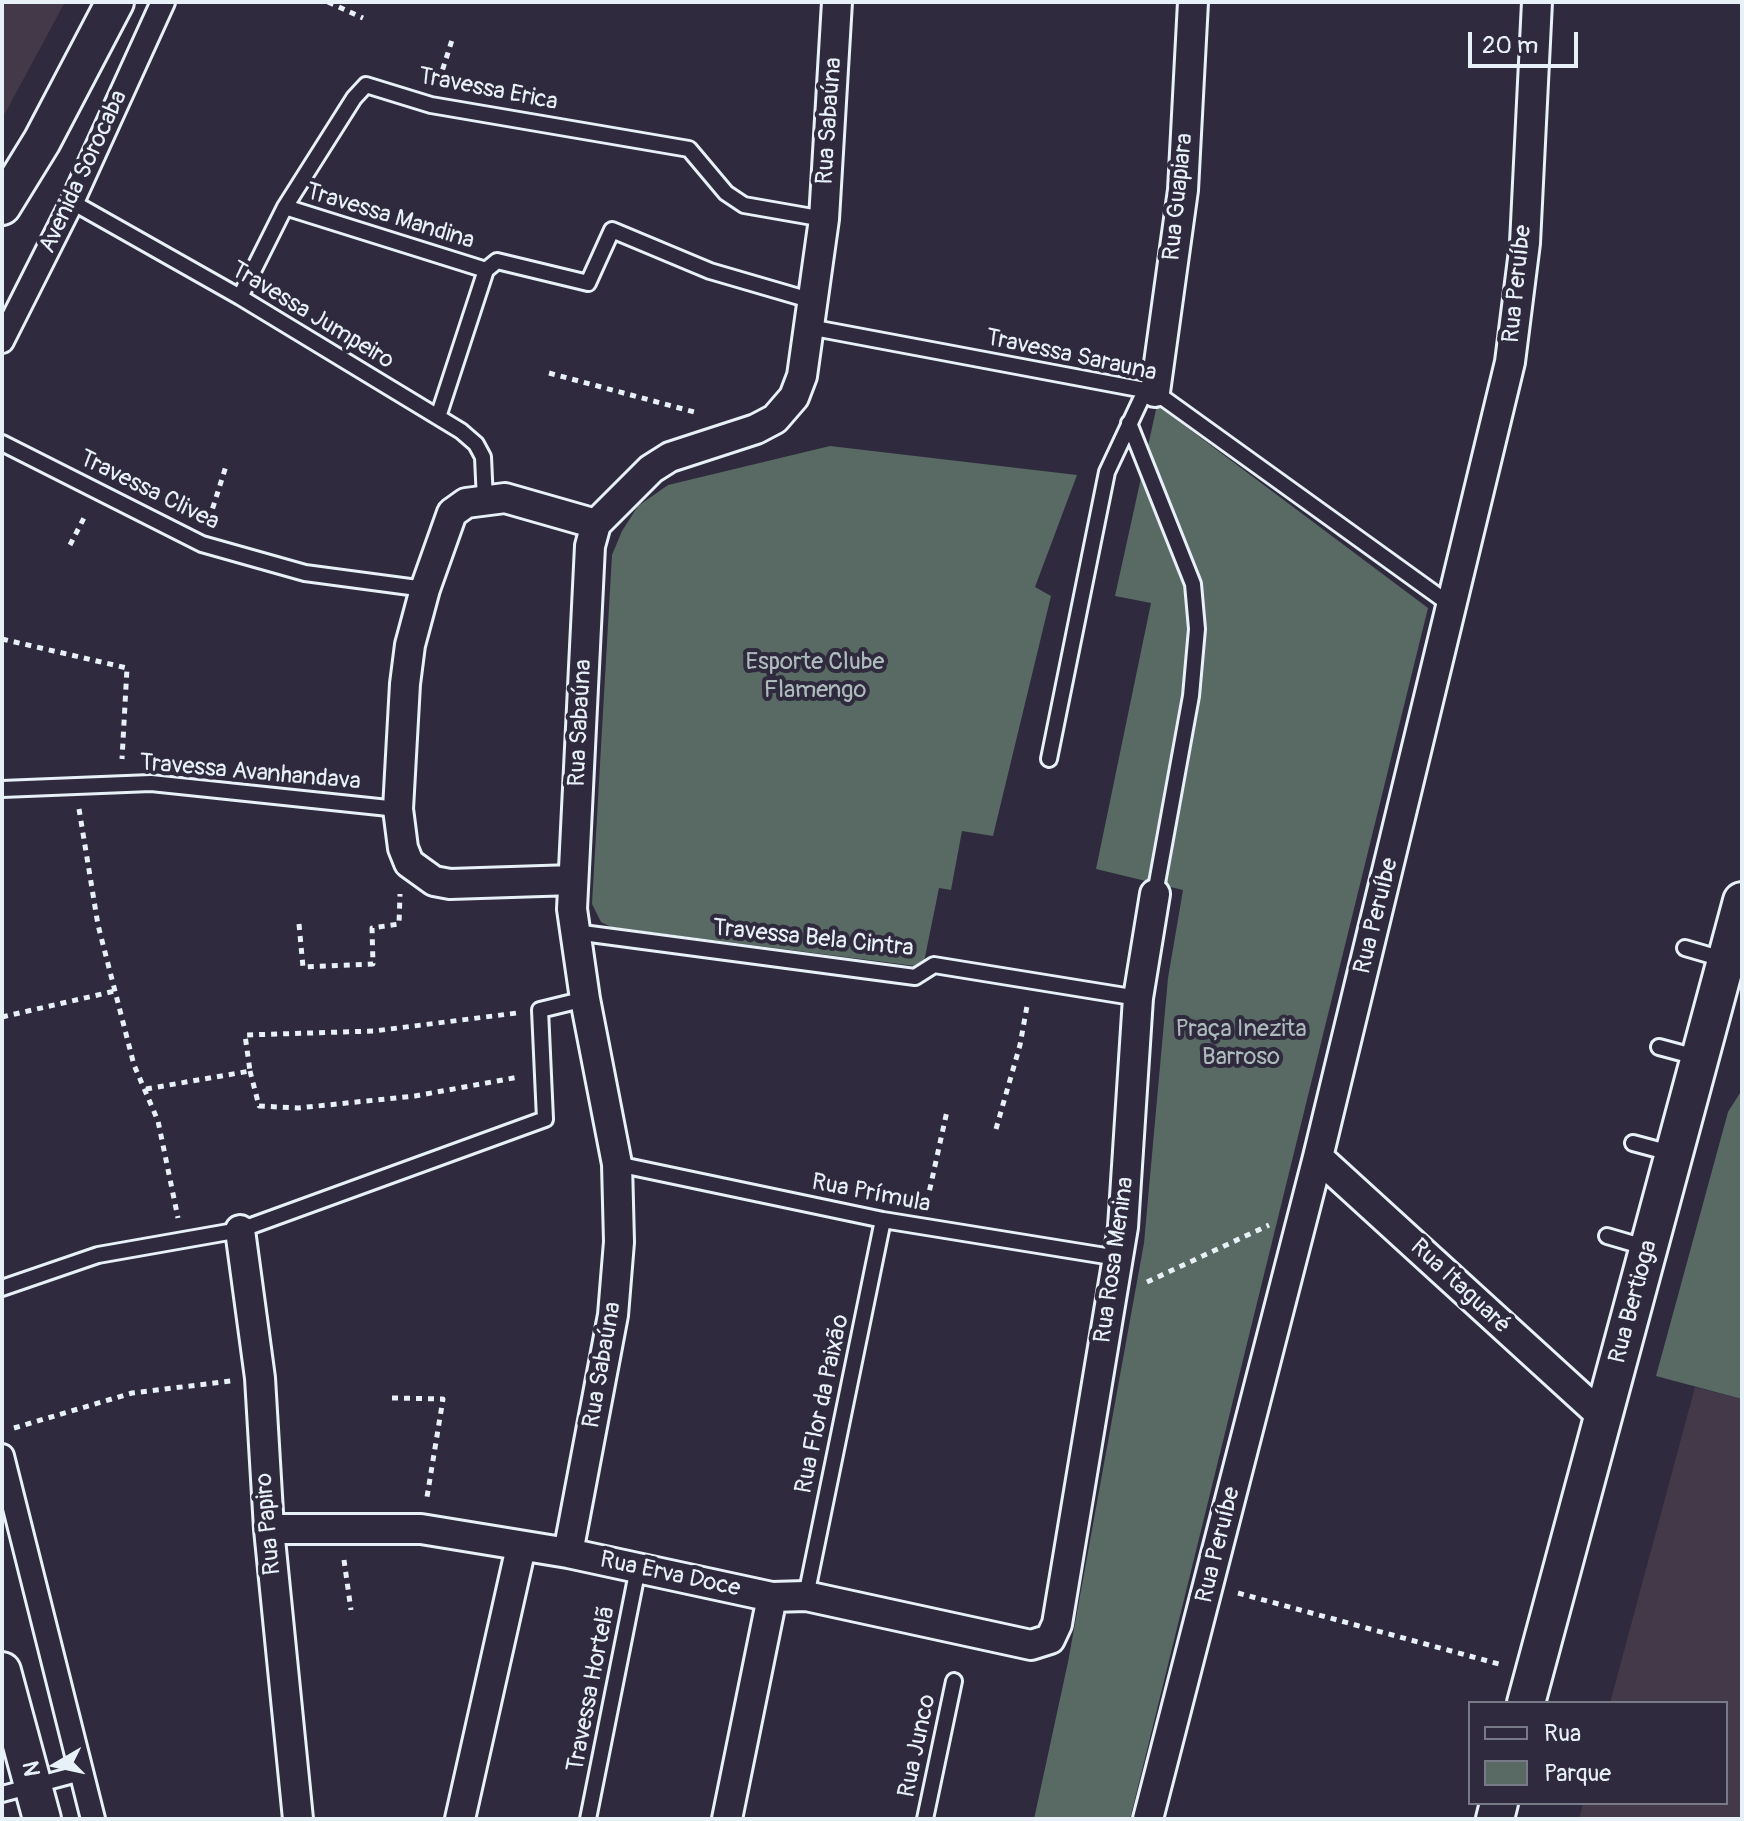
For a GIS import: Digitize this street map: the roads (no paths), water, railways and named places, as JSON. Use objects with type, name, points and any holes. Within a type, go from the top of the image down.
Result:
[{"type":"street","name":"Avenida Sorocaba","points":[[2,206],[42,141],[115,2]]},
{"type":"street","name":"Avenida Sorocaba","points":[[2,341],[72,202],[163,2]]},
{"type":"street","name":"Rua Sabaúna","points":[[568,1553],[616,1294],[617,1164],[585,999],[575,932],[573,880],[588,574],[596,524],[642,476],[670,457],[756,429],[775,419],[794,397],[802,376],[824,219],[837,2]]},
{"type":"street","name":"Rua Guapiara","points":[[1150,391],[1183,190],[1193,2]]},
{"type":"street","name":"Rua Peruíbe","points":[[1148,1819],[1318,1157],[1510,362],[1519,300],[1537,2]]},
{"type":"street","points":[[573,880],[450,884],[420,873],[409,863],[403,848],[398,809],[405,684],[410,645],[425,589],[452,513],[466,503],[505,498],[596,524]]},
{"type":"street","name":"Rua Rosa Menina","points":[[1057,1624],[1116,1269],[1138,998],[1155,894]]},
{"type":"street","name":"Rua Bertioga","points":[[1530,1689],[1700,1059],[1730,976],[1742,901]]},
{"type":"street","name":"Rua Itaguaré","points":[[1318,1157],[1603,1417]]},
{"type":"street","name":"Rua Papiro","points":[[240,1230],[260,1378],[269,1529],[298,1819]]},
{"type":"street","points":[[2,1456],[93,1819]]},
{"type":"street","name":"Rua Erva Doce","points":[[269,1529],[421,1529],[568,1553],[772,1597],[806,1596],[1031,1645],[1050,1639],[1057,1624]]},
{"type":"street","points":[[460,1819],[521,1547]]},
{"type":"street","points":[[727,1819],[772,1597]]},
{"type":"street","points":[[2,1671],[26,1799]]},
{"type":"lane","name":"Travessa Erica","points":[[240,297],[285,207],[354,98],[366,85],[431,105],[689,149],[726,193],[744,205],[824,219]]},
{"type":"lane","name":"Travessa Jumpeiro","points":[[72,202],[240,297],[438,417],[476,444],[484,467],[485,501]]},
{"type":"lane","name":"Travessa Mandina","points":[[285,207],[486,270],[497,261],[588,283],[612,230],[811,314]]},
{"type":"lane","points":[[438,417],[486,270]]},
{"type":"lane","name":"Travessa Sarauna","points":[[811,314],[1150,391],[1452,606]]},
{"type":"lane","points":[[1049,759],[1107,472],[1129,423],[1150,391]]},
{"type":"lane","points":[[1129,423],[1193,584],[1197,629],[1191,696],[1155,894]]},
{"type":"lane","name":"Travessa Clivea","points":[[2,443],[202,544],[305,573],[425,589]]},
{"type":"lane","name":"Travessa Avanhandava","points":[[2,789],[151,783],[398,809]]},
{"type":"lane","name":"Travessa Bela Cintra","points":[[575,932],[915,977],[934,965],[1138,998]]},
{"type":"lane","points":[[1685,948],[1730,976]]},
{"type":"lane","points":[[2,1288],[98,1255],[240,1230],[545,1119],[540,1010],[585,999]]},
{"type":"lane","points":[[1659,1047],[1700,1059]]},
{"type":"lane","points":[[1633,1143],[1674,1154]]},
{"type":"lane","name":"Rua Prímula","points":[[617,1164],[1116,1269]]},
{"type":"lane","name":"Rua Flor da Paixão","points":[[806,1596],[883,1220]]},
{"type":"lane","points":[[1607,1236],[1649,1248]]},
{"type":"lane","name":"Travessa Hortelã","points":[[588,1819],[638,1568]]},
{"type":"lane","name":"Rua Junco","points":[[925,1819],[954,1681]]},
{"type":"lane","points":[[26,1799],[81,1773]]},
{"type":"park label","name":"Esporte Clube Flamengo","points":[[815,677]]},
{"type":"park label","name":"Praça Inezita Barroso","points":[[1241,1044]]}]
